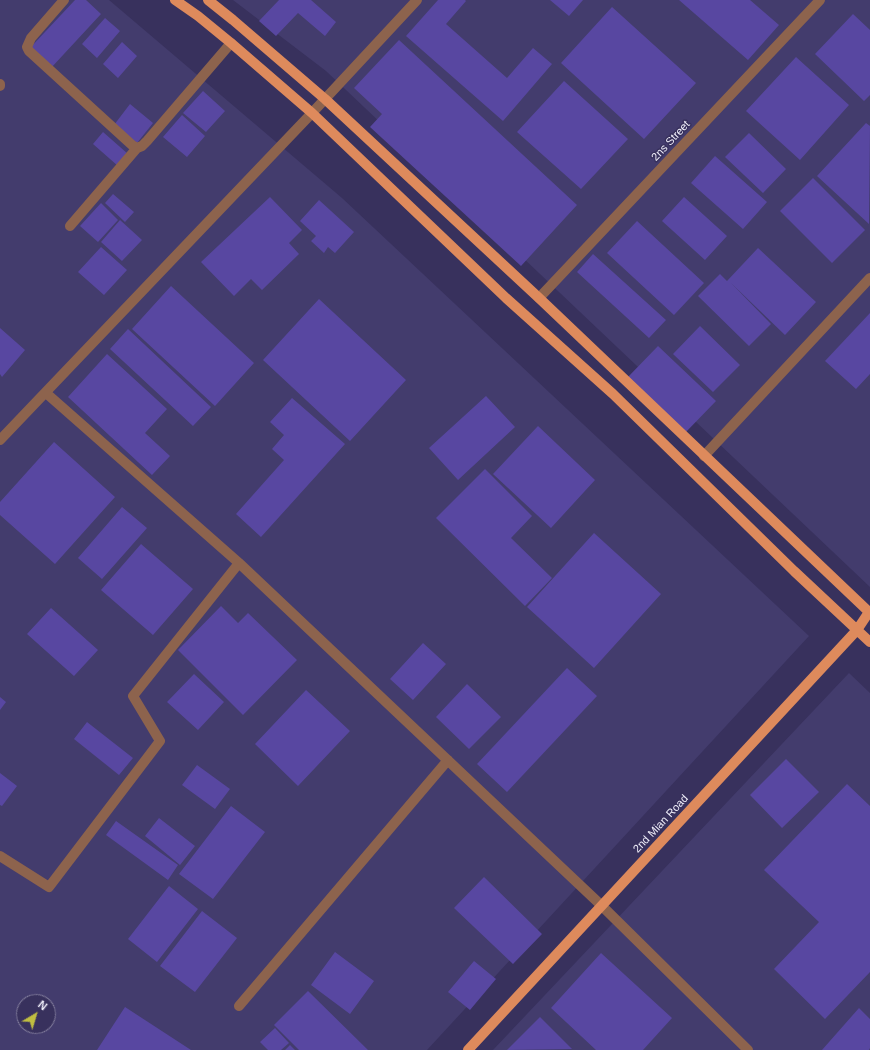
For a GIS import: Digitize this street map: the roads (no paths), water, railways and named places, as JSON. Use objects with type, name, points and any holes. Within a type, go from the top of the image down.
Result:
[{"type":"main road","points":[[175,0],[198,16],[231,43],[312,113],[506,298],[613,394],[794,571],[870,642]]},
{"type":"main road","points":[[208,0],[325,99],[539,298],[870,613]]},
{"type":"main road","name":"2nd Mian Road","points":[[468,1050],[857,630],[870,613]]},
{"type":"street","points":[[64,0],[28,42],[27,47],[29,51],[137,148]]},
{"type":"street","points":[[0,440],[312,113],[417,0]]},
{"type":"street","name":"2ns Street","points":[[539,298],[820,0]]},
{"type":"street","points":[[70,226],[137,148],[142,146],[148,140],[231,43]]},
{"type":"street","points":[[704,456],[870,278]]},
{"type":"street","points":[[46,393],[239,563],[602,906],[748,1050]]},
{"type":"street","points":[[0,856],[48,887],[160,741],[133,696],[239,563]]},
{"type":"street","points":[[239,1006],[448,760]]}]
